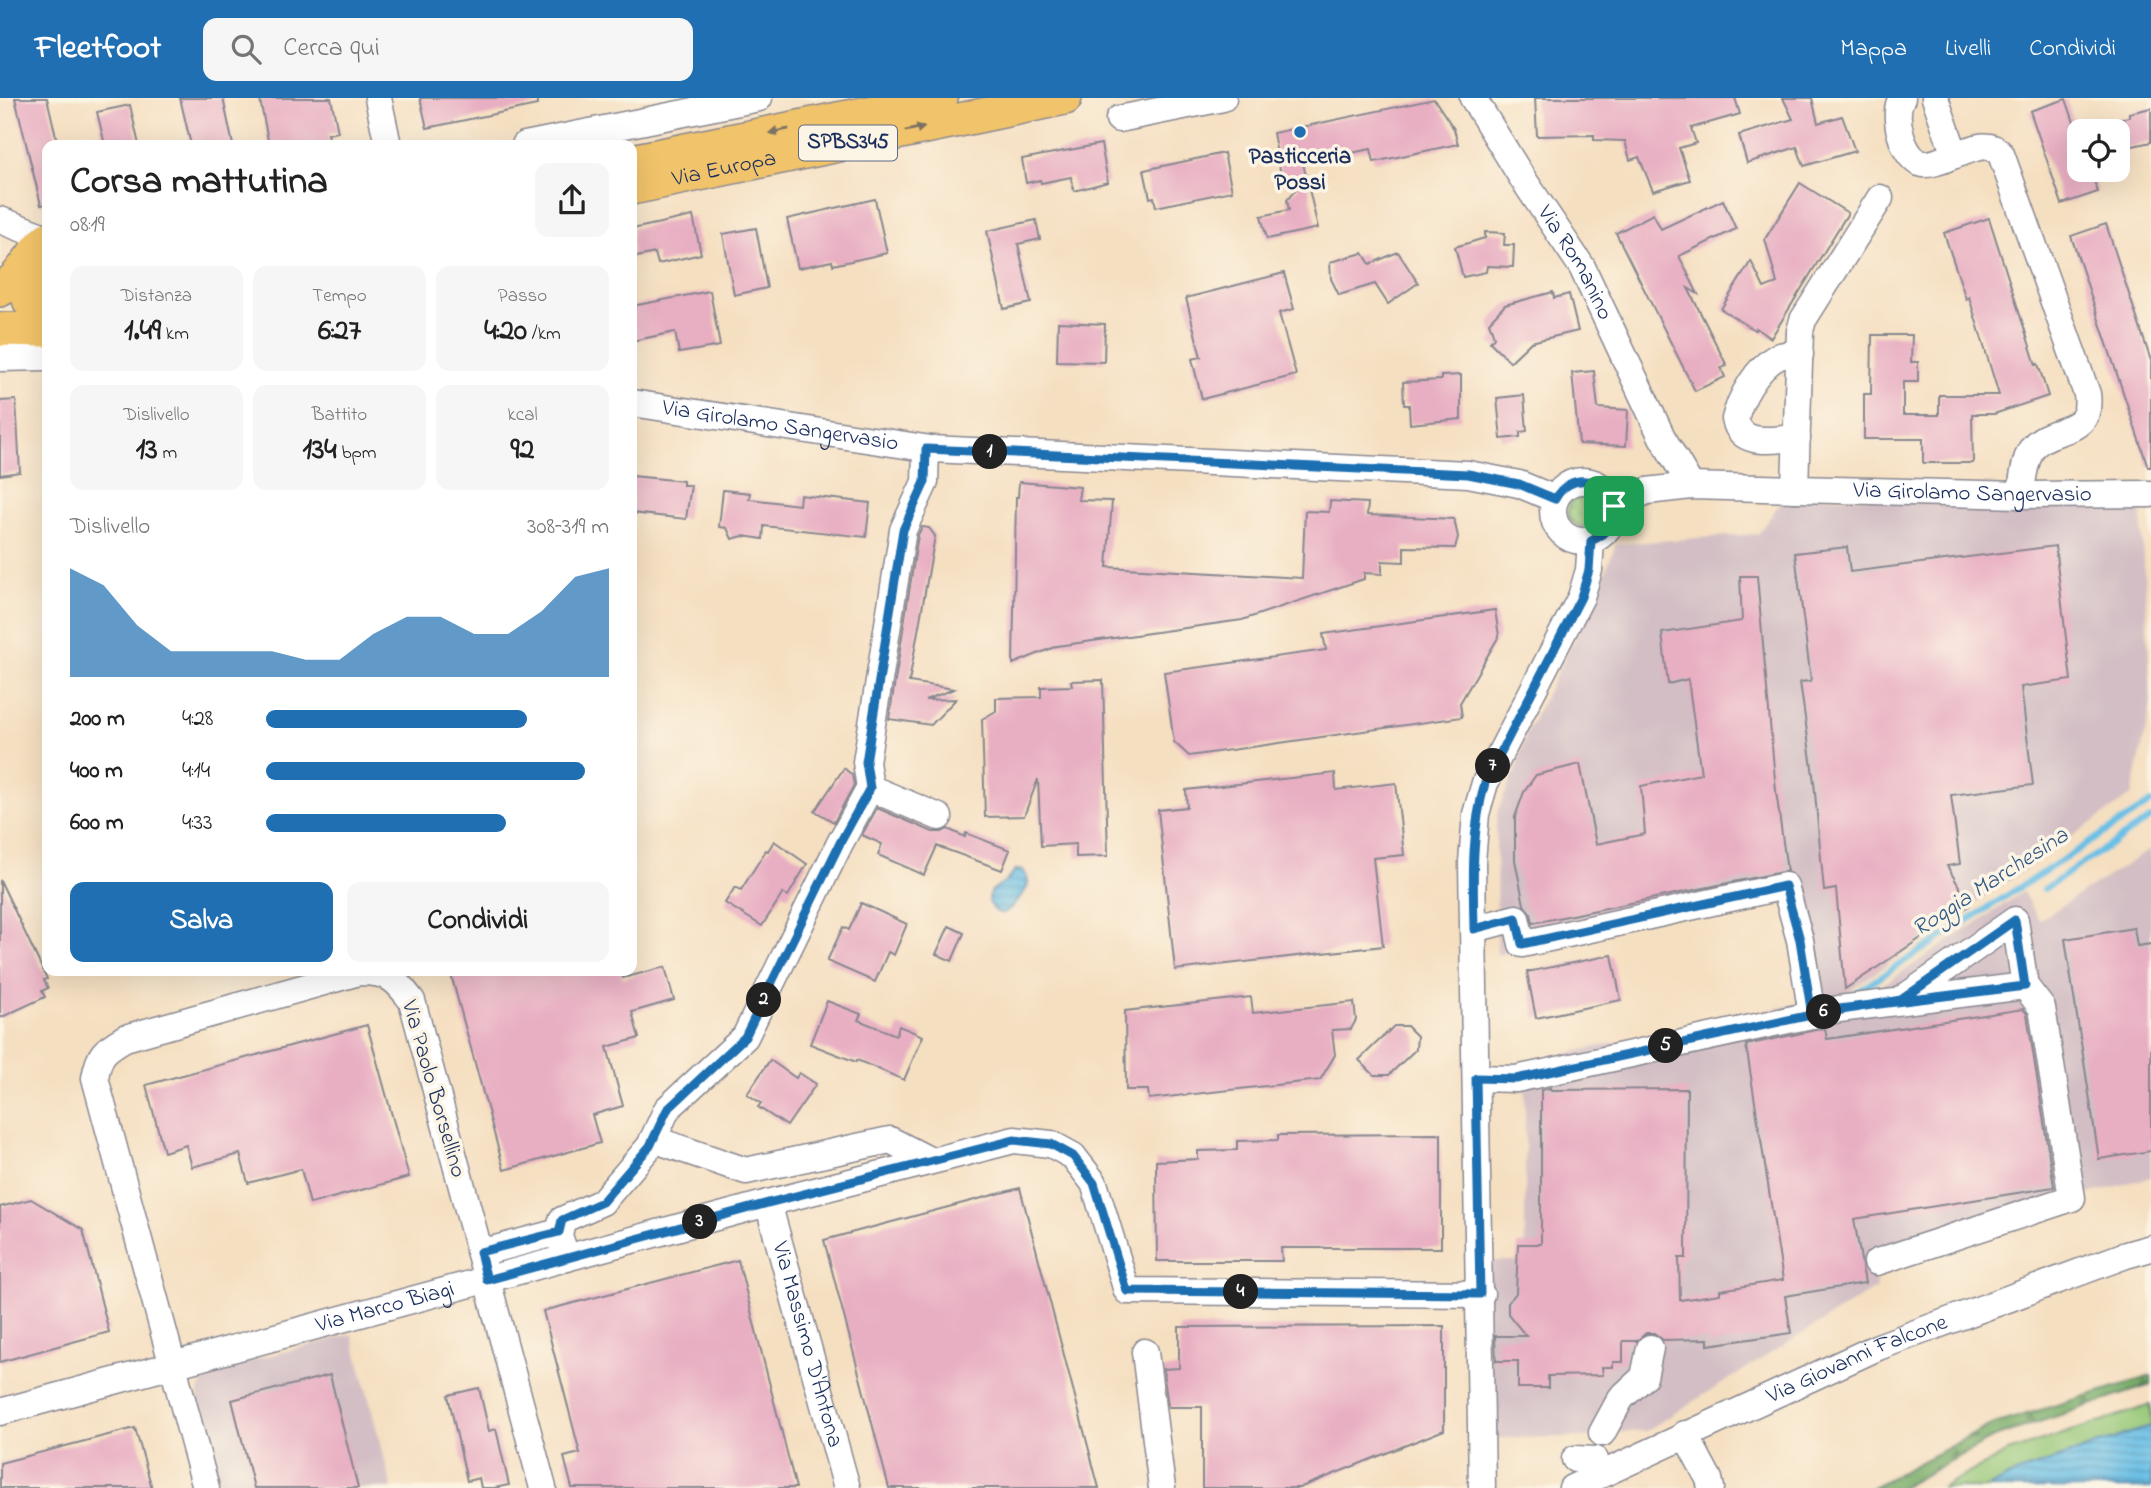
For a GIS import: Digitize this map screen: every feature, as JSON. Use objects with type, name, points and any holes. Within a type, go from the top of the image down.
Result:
[{"type":"main road","name":"Via Europa","points":[[637,161],[872,105],[942,98]]},
{"type":"main road","name":"Via Europa","points":[[637,187],[1065,98]]},
{"type":"main road","points":[[0,290],[8,286],[39,249]]},
{"type":"main road","points":[[39,249],[25,278],[27,296],[42,319]]},
{"type":"main road","points":[[0,329],[42,330]]},
{"type":"street","points":[[379,98],[387,140]]},
{"type":"street","points":[[555,140],[759,98]]},
{"type":"street","points":[[1119,120],[1181,102],[1223,98]]},
{"type":"street","name":"Via Romanino","points":[[1473,98],[1582,267],[1662,437],[1691,486]]},
{"type":"street","points":[[1902,98],[1896,109],[1896,116],[1910,156],[1920,163],[1926,164],[1983,145],[1997,149],[2001,154],[2087,394],[2088,403],[2081,421],[2074,427],[2044,439],[2031,450],[2020,495]]},
{"type":"street","points":[[1935,98],[1955,155]]},
{"type":"street","points":[[1795,489],[1800,331],[1808,311],[1880,198]]},
{"type":"street","points":[[2,221],[39,249]]},
{"type":"street","points":[[1797,438],[1748,438],[1737,428],[1735,419],[1743,397],[1770,362],[1785,354],[1800,354]]},
{"type":"street","points":[[0,359],[42,357]]},
{"type":"street","name":"Via Girolamo Sangervasio","points":[[637,404],[926,449],[1468,474],[1519,484],[1555,499]]},
{"type":"street","name":"Via Romanino","points":[[1662,437],[1662,488]]},
{"type":"street","points":[[567,1258],[559,1232],[562,1220],[602,1202],[650,1146],[667,1110],[745,1037],[840,843],[870,788],[866,762],[903,530],[925,482],[926,449]]},
{"type":"street","points":[[1587,481],[1602,487],[1614,506],[1614,515],[1606,531],[1591,541],[1577,541],[1560,531],[1553,513],[1555,499],[1561,490],[1570,484],[1587,481]]},
{"type":"street","name":"Via Girolamo Sangervasio","points":[[1614,506],[1637,494],[1662,488],[1691,486],[2020,495],[2151,494]]},
{"type":"street","points":[[1482,1488],[1491,1458],[1480,1294],[1473,850],[1476,814],[1485,783],[1581,597],[1589,570],[1591,541]]},
{"type":"street","points":[[870,788],[940,817]]},
{"type":"street","points":[[1474,929],[1516,918],[1522,944],[1785,886],[1800,940],[1812,1015]]},
{"type":"street","points":[[1877,1262],[2072,1198],[2042,1008],[2025,986],[2015,920],[1901,1000]]},
{"type":"street","name":"Via Paolo Borsellino","points":[[206,1488],[96,1078],[98,1060],[109,1047],[125,1038],[345,976]]},
{"type":"street","name":"Via Paolo Borsellino","points":[[386,976],[397,980],[412,1001],[543,1488]]},
{"type":"street","points":[[1476,1078],[1516,1079],[1812,1015],[1901,1000],[2025,986]]},
{"type":"street","points":[[653,1139],[746,1171],[890,1140],[932,1161]]},
{"type":"street","name":"Via Marco Biagi","points":[[0,1412],[768,1203],[1014,1140],[1051,1144],[1073,1156],[1094,1183],[1127,1291],[1480,1294]]},
{"type":"street","name":"Via Massimo D'Antona","points":[[768,1203],[847,1488]]},
{"type":"street","points":[[480,1252],[559,1232]]},
{"type":"street","name":"Via Giovanni Falcone","points":[[1572,1488],[1878,1347],[2028,1290],[2151,1248]]},
{"type":"street","points":[[1602,1433],[1621,1398],[1644,1377],[1650,1348]]},
{"type":"street","points":[[1145,1352],[1162,1488]]},
{"type":"street","points":[[1685,1434],[1709,1479],[1711,1488]]},
{"type":"shaded area","points":[[1786,495],[2141,508],[2151,704],[2132,795],[1846,993],[1848,1003],[1863,998],[2023,892],[2039,920],[2151,849],[2151,1177],[2081,1196],[2082,1204],[1875,1276],[1876,1288],[1646,1431],[1602,1433],[1587,1437],[1490,1438],[1486,1261],[1525,1261],[1525,1091],[1516,1090],[1516,1064],[1816,1000],[1796,888],[1497,955],[1498,810],[1516,770],[1526,734],[1592,605],[1616,544],[1758,534]]},
{"type":"shaded area","points":[[352,1334],[392,1488],[221,1488],[199,1407],[198,1393],[205,1379],[223,1368]]},
{"type":"green space","points":[[1584,495],[1595,500],[1600,511],[1595,522],[1584,527],[1573,522],[1568,511],[1573,500]]},
{"type":"green space","points":[[2151,1376],[2151,1385],[1997,1436],[1900,1488],[1871,1488],[1991,1425]]},
{"type":"green space","points":[[2151,1405],[2151,1426],[2016,1473],[1988,1488],[1941,1488],[2008,1452]]},
{"type":"water","points":[[1015,870],[1022,870],[1028,885],[1011,908],[1004,913],[998,912],[989,902],[990,893]]},
{"type":"water","points":[[2151,1426],[2151,1488],[1988,1488],[2016,1473]]},
{"type":"building","points":[[15,98],[47,98],[57,140],[42,140],[41,205]]},
{"type":"building","points":[[180,98],[223,98],[232,140],[190,140]]},
{"type":"building","points":[[331,98],[338,132],[328,134],[330,140],[268,140],[260,100]]},
{"type":"building","points":[[420,98],[537,98],[537,105],[427,128]]},
{"type":"building","points":[[1535,98],[1735,98],[1740,114],[1691,128],[1696,143],[1679,148],[1690,180],[1653,191],[1639,157],[1630,160],[1625,141],[1594,140],[1594,135],[1537,136]]},
{"type":"building","points":[[1783,98],[1812,98],[1818,123],[1842,116],[1855,151],[1804,166],[1797,147],[1747,163],[1739,135],[1793,119]]},
{"type":"building","points":[[1434,99],[1454,129],[1458,144],[1374,162],[1371,149],[1303,163],[1318,228],[1267,239],[1261,216],[1289,210],[1287,200],[1299,186],[1282,180],[1273,133]]},
{"type":"building","points":[[2066,99],[2073,119],[2067,119],[2067,182],[2094,182],[2098,192],[2062,204],[2030,111]]},
{"type":"building","points":[[130,105],[138,140],[104,140],[97,112]]},
{"type":"building","points":[[2151,108],[2151,142],[2130,147],[2130,119],[2118,119],[2129,117],[2129,113]]},
{"type":"building","points":[[1101,144],[1108,182],[1074,191],[1071,177],[1026,183],[1022,159]]},
{"type":"building","points":[[1224,153],[1232,191],[1156,207],[1154,197],[1150,198],[1144,170]]},
{"type":"building","points":[[1800,183],[1848,213],[1771,338],[1721,309],[1751,261],[1764,288],[1777,283],[1765,239]]},
{"type":"building","points":[[875,199],[887,253],[833,265],[832,261],[798,268],[787,219]]},
{"type":"building","points":[[1723,200],[1736,229],[1679,256],[1698,294],[1688,288],[1727,366],[1721,368],[1725,377],[1695,391],[1616,233],[1653,214],[1661,229]]},
{"type":"building","points":[[693,216],[701,254],[658,264],[655,253],[637,257],[637,228]]},
{"type":"building","points":[[1989,218],[2048,396],[1994,414],[1972,414],[1973,463],[1923,463],[1923,439],[1864,439],[1864,394],[1871,394],[1872,335],[1912,335],[1911,362],[1918,362],[1918,382],[1903,382],[1903,415],[1939,415],[1939,395],[1999,395],[1969,297],[1966,299],[1944,233]]},
{"type":"building","points":[[1036,220],[1040,239],[1018,244],[1031,303],[1004,309],[987,231]]},
{"type":"building","points":[[2106,224],[2151,361],[2151,467],[2148,467],[2071,236]]},
{"type":"building","points":[[756,228],[767,288],[734,295],[723,234]]},
{"type":"building","points":[[1485,232],[1505,233],[1504,245],[1514,245],[1513,267],[1487,266],[1486,272],[1463,277],[1455,247],[1485,238]]},
{"type":"building","points":[[1398,252],[1418,283],[1388,304],[1375,284],[1339,295],[1331,279],[1330,262],[1363,253],[1370,264]]},
{"type":"building","points":[[1284,273],[1294,309],[1279,313],[1296,375],[1202,399],[1192,359],[1201,357],[1186,298]]},
{"type":"building","points":[[710,291],[720,346],[679,353],[675,332],[637,340],[637,305]]},
{"type":"building","points":[[1553,292],[1554,298],[1569,294],[1578,331],[1531,342],[1510,362],[1490,342],[1494,337],[1489,322],[1505,305]]},
{"type":"building","points":[[1058,322],[1105,324],[1104,362],[1057,361]]},
{"type":"building","points":[[1594,371],[1598,408],[1628,410],[1626,446],[1579,444],[1572,373]]},
{"type":"building","points":[[1461,375],[1461,419],[1410,424],[1409,405],[1404,405],[1403,382],[1441,380],[1441,376]]},
{"type":"building","points":[[1524,395],[1527,431],[1520,432],[1520,437],[1501,439],[1497,398]]},
{"type":"building","points":[[16,400],[20,472],[0,475],[0,401]]},
{"type":"building","points":[[637,476],[683,481],[683,485],[691,485],[686,519],[637,514]]},
{"type":"building","points":[[1019,482],[1080,487],[1078,500],[1112,501],[1107,567],[1302,578],[1305,511],[1329,512],[1330,501],[1368,503],[1367,515],[1454,519],[1458,537],[1455,548],[1404,547],[1404,562],[1382,561],[1382,574],[1364,573],[1364,579],[1242,620],[1057,646],[1013,664],[1016,497]]},
{"type":"building","points":[[723,490],[750,493],[749,499],[799,505],[800,495],[870,503],[866,537],[764,526],[763,539],[743,536],[732,539],[727,528],[719,527]]},
{"type":"building","points":[[922,527],[929,528],[935,536],[909,682],[954,689],[925,700],[956,699],[931,725],[889,719],[918,535]]},
{"type":"building","points":[[2055,546],[2071,680],[2021,687],[2033,785],[1951,795],[1960,864],[1947,866],[1970,905],[1845,989],[1836,889],[1824,891],[1814,782],[1800,682],[1811,681],[1795,553],[1847,547],[1850,572]]},
{"type":"building","points":[[1740,576],[1757,576],[1776,791],[1787,871],[1533,923],[1531,914],[1524,905],[1515,860],[1515,817],[1524,792],[1536,775],[1580,764],[1596,844],[1645,834],[1641,786],[1701,774],[1688,679],[1668,684],[1662,633],[1742,621]]},
{"type":"building","points":[[1495,610],[1499,636],[1460,703],[1462,717],[1189,756],[1174,742],[1164,672],[1326,650],[1323,634]]},
{"type":"building","points":[[1103,680],[1108,856],[1076,857],[1076,844],[1041,846],[1038,779],[1024,816],[985,817],[982,719],[996,711],[996,698],[1041,697],[1041,687],[1072,686],[1071,681]]},
{"type":"building","points":[[844,768],[852,775],[854,785],[834,822],[815,811]]},
{"type":"building","points":[[1335,773],[1336,790],[1396,783],[1404,855],[1373,858],[1383,946],[1175,970],[1158,810],[1187,807],[1186,790]]},
{"type":"building","points":[[877,808],[933,832],[948,829],[965,837],[966,833],[1010,850],[1002,870],[937,846],[924,875],[878,855],[882,844],[862,835]]},
{"type":"building","points":[[774,841],[807,864],[788,896],[783,893],[762,926],[725,903],[735,887],[741,890]]},
{"type":"building","points":[[0,880],[42,968],[42,976],[47,979],[44,980],[48,988],[42,991],[45,997],[0,1018]]},
{"type":"building","points":[[861,903],[907,924],[894,955],[888,952],[875,982],[827,961],[843,927],[849,930]]},
{"type":"building","points":[[949,926],[964,933],[952,961],[936,954]]},
{"type":"building","points":[[2134,928],[2137,946],[2151,944],[2151,1151],[2099,1159],[2065,939]]},
{"type":"building","points":[[1612,955],[1621,1000],[1536,1018],[1527,972]]},
{"type":"building","points":[[665,967],[674,1000],[632,1012],[639,1038],[607,1047],[623,1106],[592,1115],[600,1143],[504,1170],[451,976],[623,978]]},
{"type":"building","points":[[1251,997],[1253,1013],[1354,1002],[1356,1020],[1351,1029],[1332,1030],[1335,1055],[1320,1080],[1149,1099],[1148,1090],[1126,1090],[1125,1011]]},
{"type":"building","points":[[827,1001],[861,1014],[858,1020],[896,1035],[899,1026],[923,1036],[904,1080],[810,1044]]},
{"type":"building","points":[[2023,1009],[2027,1014],[2054,1187],[1854,1219],[1865,1283],[1785,1296],[1791,1333],[1708,1345],[1708,1339],[1663,1340],[1654,1333],[1646,1333],[1637,1341],[1623,1341],[1623,1362],[1613,1362],[1613,1367],[1602,1367],[1603,1375],[1548,1376],[1548,1388],[1518,1388],[1518,1361],[1496,1361],[1495,1336],[1526,1336],[1508,1314],[1508,1303],[1516,1293],[1518,1244],[1541,1244],[1541,1090],[1687,1089],[1686,1258],[1679,1258],[1680,1300],[1720,1294],[1720,1290],[1783,1280],[1746,1045],[1825,1028],[1827,1039]]},
{"type":"building","points":[[367,1025],[409,1177],[310,1204],[301,1169],[248,1183],[240,1154],[192,1167],[186,1145],[164,1152],[146,1085]]},
{"type":"building","points":[[1394,1026],[1407,1026],[1417,1036],[1416,1049],[1389,1075],[1374,1075],[1359,1060]]},
{"type":"building","points":[[770,1060],[796,1078],[799,1073],[816,1084],[787,1126],[758,1107],[761,1103],[747,1094]]},
{"type":"building","points":[[1441,1134],[1441,1248],[1281,1248],[1282,1261],[1157,1261],[1156,1161],[1198,1159],[1198,1151],[1237,1150],[1237,1141],[1278,1140],[1278,1135]]},
{"type":"building","points":[[1020,1188],[1099,1488],[889,1488],[824,1240]]},
{"type":"building","points":[[31,1199],[83,1230],[109,1332],[0,1362],[0,1207]]},
{"type":"building","points":[[738,1260],[796,1488],[572,1488],[564,1457],[580,1453],[543,1311]]},
{"type":"building","points":[[1444,1326],[1444,1430],[1299,1488],[1202,1488],[1202,1407],[1168,1407],[1163,1369],[1179,1368],[1179,1327]]},
{"type":"building","points":[[330,1375],[358,1488],[254,1488],[232,1400]]},
{"type":"building","points":[[479,1388],[489,1431],[496,1429],[509,1485],[481,1488],[479,1478],[467,1481],[448,1395]]},
{"type":"building","points":[[135,1428],[152,1488],[0,1488],[0,1463]]},
{"type":"waterway","name":"Roggia Marchesina","points":[[1852,995],[2151,803]]},
{"type":"waterway","points":[[2044,889],[2151,818]]},
{"type":"place","name":"Pasticceria Possi","points":[[1300,132]]},
{"type":"route","points":[[1614,506],[1602,487],[1587,481],[1570,484],[1561,490],[1555,499],[1519,484],[1468,474],[926,449],[925,482],[903,530],[866,762],[870,788],[840,843],[745,1037],[667,1110],[650,1146],[602,1202],[562,1220],[559,1232],[480,1252],[487,1280],[768,1203],[1014,1140],[1051,1144],[1073,1156],[1094,1183],[1127,1291],[1480,1294],[1476,1078],[1516,1079],[1839,1009],[2025,986],[2015,920],[1901,1000],[1839,1009],[1812,1015],[1800,940],[1785,886],[1522,944],[1516,918],[1474,929],[1472,862],[1476,814],[1485,783],[1581,597],[1589,570],[1591,541],[1599,537],[1611,524],[1614,506]]}]
